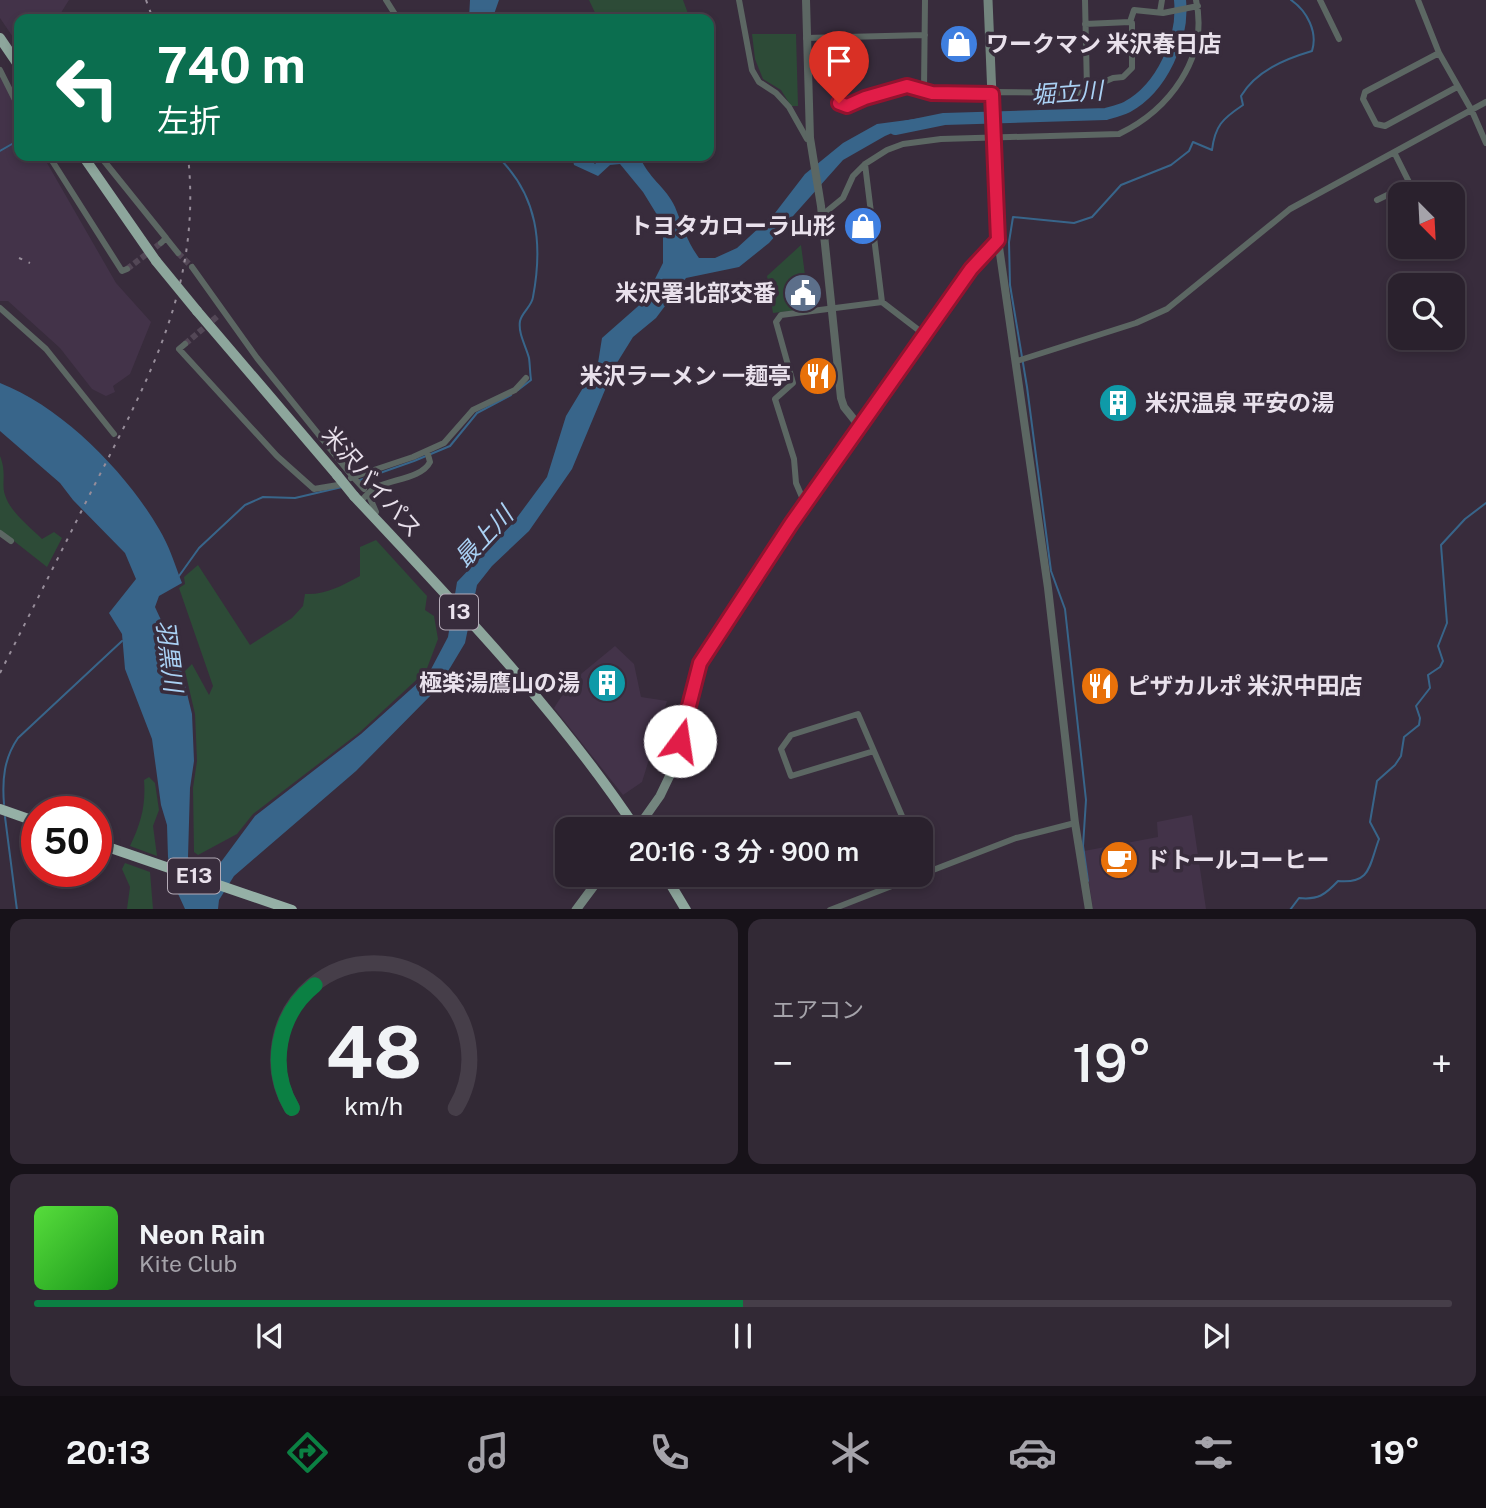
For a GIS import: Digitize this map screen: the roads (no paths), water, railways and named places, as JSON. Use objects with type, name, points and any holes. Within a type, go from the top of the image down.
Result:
[{"type":"highway","points":[[0,38],[14,59]]},
{"type":"highway","name":"米沢バイパス","points":[[86,161],[156,261],[197,311],[346,479],[375,519],[541,702],[628,817]]},
{"type":"highway","points":[[0,809],[21,816]]},
{"type":"highway","points":[[0,815],[21,822]]},
{"type":"highway","name":"E13","points":[[112,851],[292,909]]},
{"type":"highway","name":"E13","points":[[112,852],[275,909]]},
{"type":"highway","points":[[673,887],[687,909]]},
{"type":"main road","points":[[645,817],[660,796],[672,771],[700,663],[805,504],[971,269],[998,240],[988,0]]},
{"type":"main road","points":[[576,909],[593,887]]},
{"type":"street","points":[[739,0],[752,70],[759,82],[776,93],[789,107],[807,139],[810,138]]},
{"type":"street","points":[[806,0],[810,138],[821,206],[841,398],[844,407],[860,427]]},
{"type":"street","points":[[923,90],[925,0]]},
{"type":"street","points":[[1085,0],[1087,89]]},
{"type":"street","points":[[1161,12],[1162,0]]},
{"type":"street","points":[[1320,0],[1339,39]]},
{"type":"street","points":[[1418,0],[1439,53],[1472,111],[1486,143]]},
{"type":"street","points":[[821,216],[844,198],[853,176],[865,164],[887,150],[919,141],[995,134],[1119,134],[1138,125],[1163,105],[1187,71],[1198,32],[1197,3],[1188,8],[1161,12],[1134,10],[1129,22]]},
{"type":"street","points":[[842,36],[839,103],[847,106],[907,86],[932,93],[1078,93],[1113,78],[1123,77],[1132,68],[1132,23],[1129,22]]},
{"type":"street","points":[[1085,24],[1129,22]]},
{"type":"street","points":[[806,38],[925,35]]},
{"type":"street","points":[[1439,53],[1365,92],[1363,99],[1376,124],[1385,126],[1457,87]]},
{"type":"street","points":[[0,70],[14,98]]},
{"type":"street","points":[[1017,361],[1136,323],[1167,309],[1290,209],[1486,102]]},
{"type":"street","points":[[1377,200],[1410,184],[1395,154]]},
{"type":"street","points":[[52,161],[122,271],[127,269]]},
{"type":"street","points":[[104,161],[164,240],[178,253]]},
{"type":"street","points":[[865,164],[882,302],[925,335]]},
{"type":"street","points":[[998,240],[1048,588],[1075,822],[1089,909]]},
{"type":"street","points":[[192,267],[221,313],[346,479],[363,488]]},
{"type":"street","points":[[805,504],[796,483],[794,459],[775,399],[793,383],[776,322],[780,315],[882,302]]},
{"type":"street","points":[[0,307],[46,349],[114,434]]},
{"type":"street","points":[[185,344],[179,349],[277,456],[314,489],[428,454],[448,440],[474,410],[515,390],[526,378]]},
{"type":"street","points":[[361,499],[374,488],[415,475],[428,467],[428,454]]},
{"type":"street","points":[[0,533],[11,541]]},
{"type":"street","points":[[874,751],[790,776],[781,749],[790,735],[858,714],[874,751],[902,817]]},
{"type":"street","points":[[933,870],[1016,838],[1075,822]]},
{"type":"street","points":[[830,909],[888,887]]},
{"type":"water","points":[[470,0],[499,0],[494,14],[469,14]]},
{"type":"water","name":"羽黒川","points":[[930,117],[885,136],[843,160],[769,243],[739,267],[686,278],[656,318],[633,337],[615,366],[572,469],[529,531],[492,566],[477,585],[465,643],[438,688],[356,771],[234,876],[219,900],[218,909],[185,909],[174,885],[168,857],[167,825],[161,805],[152,739],[125,669],[122,634],[109,613],[136,579],[125,553],[60,483],[0,431],[0,383],[46,408],[69,425],[111,464],[145,507],[172,555],[182,583],[159,596],[155,607],[178,657],[192,714],[194,761],[190,788],[188,857],[201,889],[255,816],[361,734],[429,673],[448,637],[457,582],[513,523],[547,477],[566,416],[598,363],[602,338],[644,301],[663,263],[663,231],[659,218],[643,192],[620,164],[610,165],[598,176],[574,165],[573,161],[591,161],[595,164],[598,161],[642,161],[671,200],[699,258],[715,258],[737,248],[775,213],[805,174],[843,143],[877,124]]},
{"type":"waterway","name":"堀立川","points":[[895,129],[944,119],[1106,114],[1125,108],[1151,88],[1168,61],[1178,30],[1180,0]]},
{"type":"waterway","points":[[1088,881],[1083,846],[1086,800],[1065,609],[1051,571],[1027,387],[1010,285],[1009,242],[1013,217],[1074,223],[1092,217],[1121,185],[1171,165],[1189,151],[1193,142],[1212,150],[1218,129],[1225,119],[1243,105],[1241,96],[1247,87],[1282,62],[1312,51],[1314,37],[1310,22],[1291,0]]},
{"type":"waterway","points":[[0,151],[14,143]]},
{"type":"waterway","points":[[502,161],[511,171],[529,204],[537,239],[533,297],[521,318],[520,326],[529,358],[531,380],[518,390]]},
{"type":"waterway","points":[[360,480],[450,446],[477,413],[511,395]]},
{"type":"waterway","points":[[179,576],[199,548],[245,505],[263,497],[295,498],[342,487]]},
{"type":"waterway","points":[[1291,909],[1299,898],[1316,897],[1338,881],[1357,880],[1370,865],[1379,839],[1370,822],[1377,781],[1395,765],[1401,756],[1404,737],[1419,725],[1416,706],[1430,688],[1428,675],[1440,667],[1443,661],[1438,646],[1447,623],[1441,545],[1465,519],[1486,503]]},
{"type":"waterway","points":[[4,804],[5,770],[18,738],[122,641]]},
{"type":"waterway","points":[[5,817],[17,909]]},
{"type":"tunnel","points":[[127,269],[161,243]]},
{"type":"tunnel","points":[[178,253],[192,267]]},
{"type":"tunnel","points":[[185,344],[219,315]]},
{"type":"railway","points":[[146,0],[151,14]]},
{"type":"railway","points":[[0,673],[133,408],[167,329],[187,246],[190,203],[188,161]]},
{"type":"railway","points":[[19,258],[30,263]]},
{"type":"place","name":"ワークマン 米沢春日店","points":[[959,44]]},
{"type":"place","name":"トヨタカローラ山形","points":[[863,226]]},
{"type":"place","name":"米沢署北部交番","points":[[803,293]]},
{"type":"place","name":"米沢ラーメン 一麺亭","points":[[818,376]]},
{"type":"place","name":"米沢温泉 平安の湯","points":[[1118,403]]},
{"type":"place","name":"極楽湯鷹山の湯","points":[[607,683]]},
{"type":"place","name":"ピザカルポ 米沢中田店","points":[[1100,686]]},
{"type":"place","name":"ドトールコーヒー","points":[[1119,860]]},
{"type":"water label","name":"最上川","points":[[484,537]]}]
